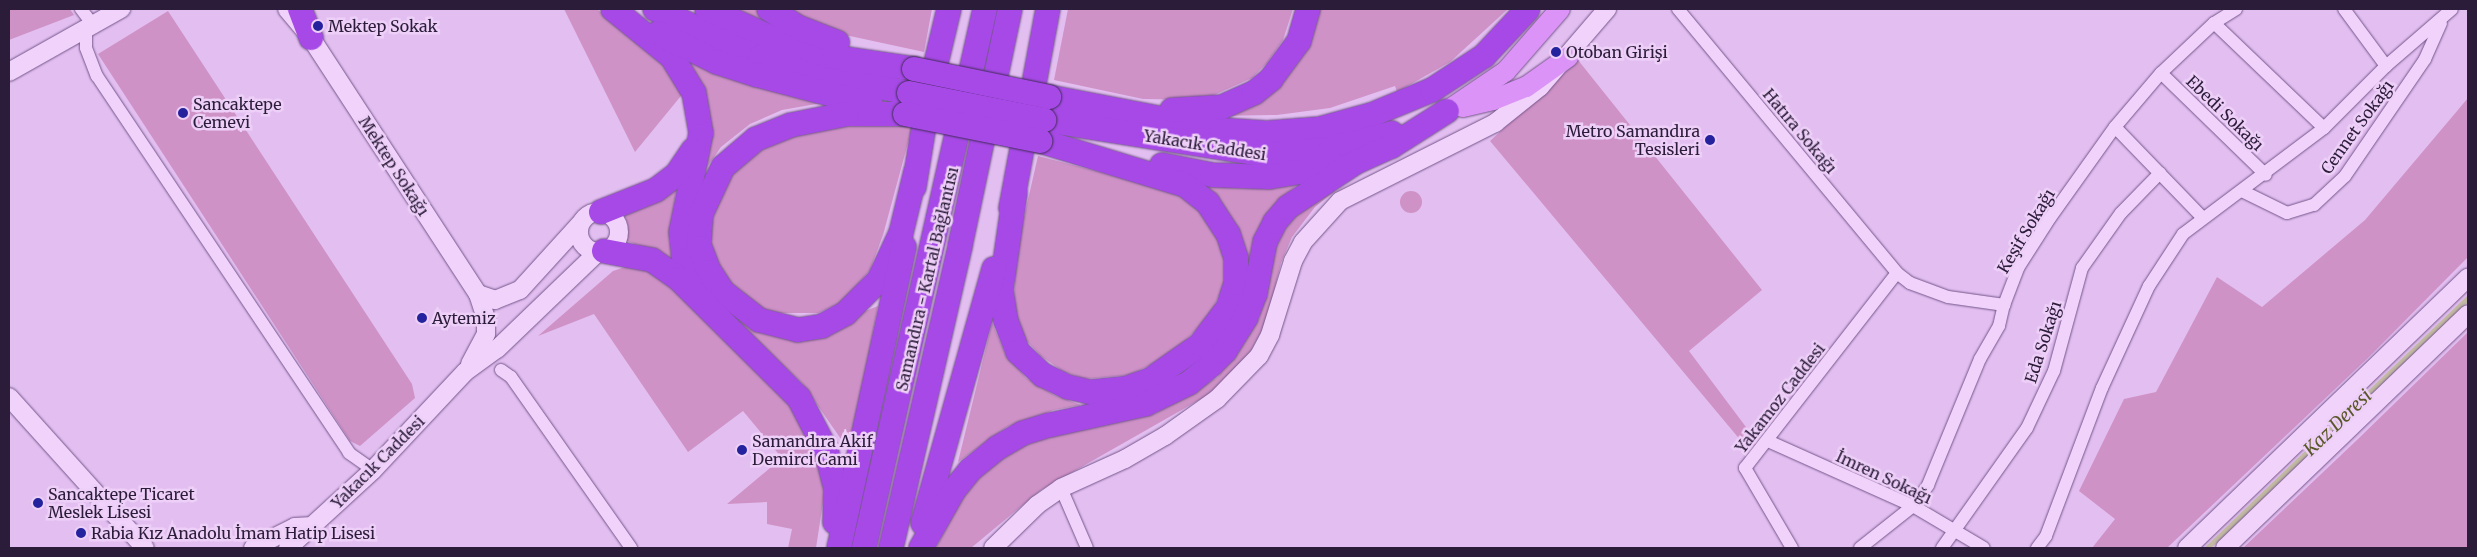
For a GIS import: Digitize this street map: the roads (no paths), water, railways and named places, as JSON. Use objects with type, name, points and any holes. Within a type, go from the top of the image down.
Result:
[{"type":"highway","points":[[300,9],[311,38]]},
{"type":"highway","points":[[613,9],[672,57],[694,93],[701,133],[681,232],[684,260],[701,298]]},
{"type":"highway","points":[[622,9],[660,35],[718,62],[757,76],[907,103],[1042,131],[1213,175],[1241,177],[1309,173],[1356,162]]},
{"type":"highway","points":[[655,9],[760,57],[830,77],[907,103]]},
{"type":"highway","points":[[707,9],[768,36],[834,57],[914,69]]},
{"type":"highway","points":[[770,9],[800,28],[914,69]]},
{"type":"highway","points":[[907,103],[791,125],[756,139],[723,167],[701,214],[699,245],[708,268],[723,292],[759,320],[798,330],[822,326],[846,313],[879,280],[901,233],[916,171],[949,9]]},
{"type":"highway","name":"Samandıra - Kartal Bağlantısı","points":[[864,548],[985,9]]},
{"type":"highway","name":"Samandıra - Kartal Bağlantısı","points":[[891,548],[958,256],[1010,9]]},
{"type":"highway","points":[[1127,111],[1201,111],[1222,107],[1254,93],[1271,79],[1299,41],[1308,9]]},
{"type":"highway","name":"Yakacık Caddesi","points":[[914,69],[1213,128],[1267,132],[1319,129],[1349,122],[1397,105],[1460,74],[1501,40],[1528,9]]},
{"type":"highway","points":[[1042,131],[1184,185],[1208,203],[1228,234],[1236,258],[1236,284],[1228,308],[1200,345],[1150,380],[1127,388],[1090,392],[1068,388],[1043,375],[1018,352],[1006,321],[1002,290],[1015,193],[1048,12]]},
{"type":"highway","points":[[921,548],[954,490],[970,470],[997,448],[1024,433],[1050,425],[1146,404],[1188,383],[1211,365],[1225,351],[1246,317],[1255,294],[1260,258],[1275,222],[1306,192],[1356,162],[1392,146],[1447,111]]},
{"type":"highway","name":"Yakacık Caddesi","points":[[1042,131],[1268,155],[1339,147],[1394,132],[1447,111]]},
{"type":"highway","points":[[601,212],[656,190],[677,174],[701,133]]},
{"type":"highway","points":[[839,548],[901,267],[916,171]]},
{"type":"highway","points":[[914,548],[942,462],[1015,193]]},
{"type":"highway","points":[[601,251],[652,260],[701,298],[799,398],[826,450],[836,489],[832,548]]},
{"type":"main road","points":[[9,72],[121,9]]},
{"type":"main road","name":"Mektep Sokağı","points":[[287,9],[311,38],[478,294]]},
{"type":"main road","name":"Yakacık Caddesi","points":[[1447,111],[1506,71],[1560,9]]},
{"type":"main road","points":[[993,548],[1037,505],[1061,488],[1125,459],[1165,436],[1217,399],[1245,373],[1270,335],[1293,261],[1303,242],[1340,201],[1495,122],[1540,87],[1568,57],[1607,9]]},
{"type":"main road","points":[[1447,111],[1493,100],[1526,87],[1568,57]]},
{"type":"main road","points":[[478,294],[495,300],[520,290],[588,215],[601,212]]},
{"type":"main road","name":"Yakacık Caddesi","points":[[288,548],[373,470],[465,372],[497,349],[601,251],[616,243],[619,230],[613,218],[601,212]]},
{"type":"main road","points":[[580,224],[582,243],[601,251]]},
{"type":"main road","points":[[2187,548],[2468,278]]},
{"type":"main road","name":"Yakacık Caddesi","points":[[465,372],[486,334],[486,319],[478,294]]},
{"type":"main road","points":[[2225,548],[2468,314]]},
{"type":"main road","points":[[9,397],[145,548]]},
{"type":"main road","points":[[253,548],[295,527],[314,526]]},
{"type":"street","points":[[81,9],[90,27],[86,48],[97,76],[349,453],[373,470]]},
{"type":"street","name":"Hatıra Sokağı","points":[[1678,9],[1897,273],[1910,283],[1948,297],[2004,305]]},
{"type":"street","name":"Keşif Sokağı","points":[[1860,548],[1913,506],[1943,453],[1980,359],[1999,326],[2004,305],[2018,268],[2114,127],[2161,73],[2214,23],[2236,9]]},
{"type":"street","points":[[2344,9],[2386,66]]},
{"type":"street","points":[[2037,548],[2046,536],[2102,388],[2149,286],[2183,234],[2202,217],[2266,175],[2324,128],[2386,66],[2442,20],[2452,9]]},
{"type":"street","name":"Cennet Sokağı","points":[[2242,191],[2287,213],[2314,206],[2345,176],[2425,59],[2442,20]]},
{"type":"street","points":[[2214,23],[2324,128]]},
{"type":"street","name":"Ebedi Sokağı","points":[[2161,73],[2266,175]]},
{"type":"street","points":[[2114,127],[2202,217]]},
{"type":"street","name":"Eda Sokağı","points":[[1942,548],[1957,531],[2027,428],[2054,371],[2082,268],[2121,213],[2160,173]]},
{"type":"street","name":"Yakamoz Caddesi","points":[[1792,548],[1745,468],[1768,441],[1897,273]]},
{"type":"street","points":[[501,370],[512,377],[631,548]]},
{"type":"street","name":"İmren Sokağı","points":[[1768,441],[1913,506],[1984,548]]},
{"type":"street","points":[[1061,488],[1087,548]]},
{"type":"waterway","name":"Kaz Deresi","points":[[2207,548],[2468,298]]},
{"type":"place","name":"Mektep Sokak","points":[[318,26]]},
{"type":"place","name":"Otoban Girişi","points":[[1556,52]]},
{"type":"place","name":"Sancaktepe Cemevi","points":[[183,113]]},
{"type":"place","name":"Metro Samandıra Tesisleri","points":[[1710,140]]},
{"type":"place","name":"Aytemiz","points":[[422,318]]},
{"type":"place","name":"Samandıra Akif Demirci Cami","points":[[742,450]]},
{"type":"place","name":"Sancaktepe Ticaret Meslek Lisesi","points":[[38,503]]},
{"type":"place","name":"Rabia Kız Anadolu İmam Hatip Lisesi","points":[[81,533]]}]
